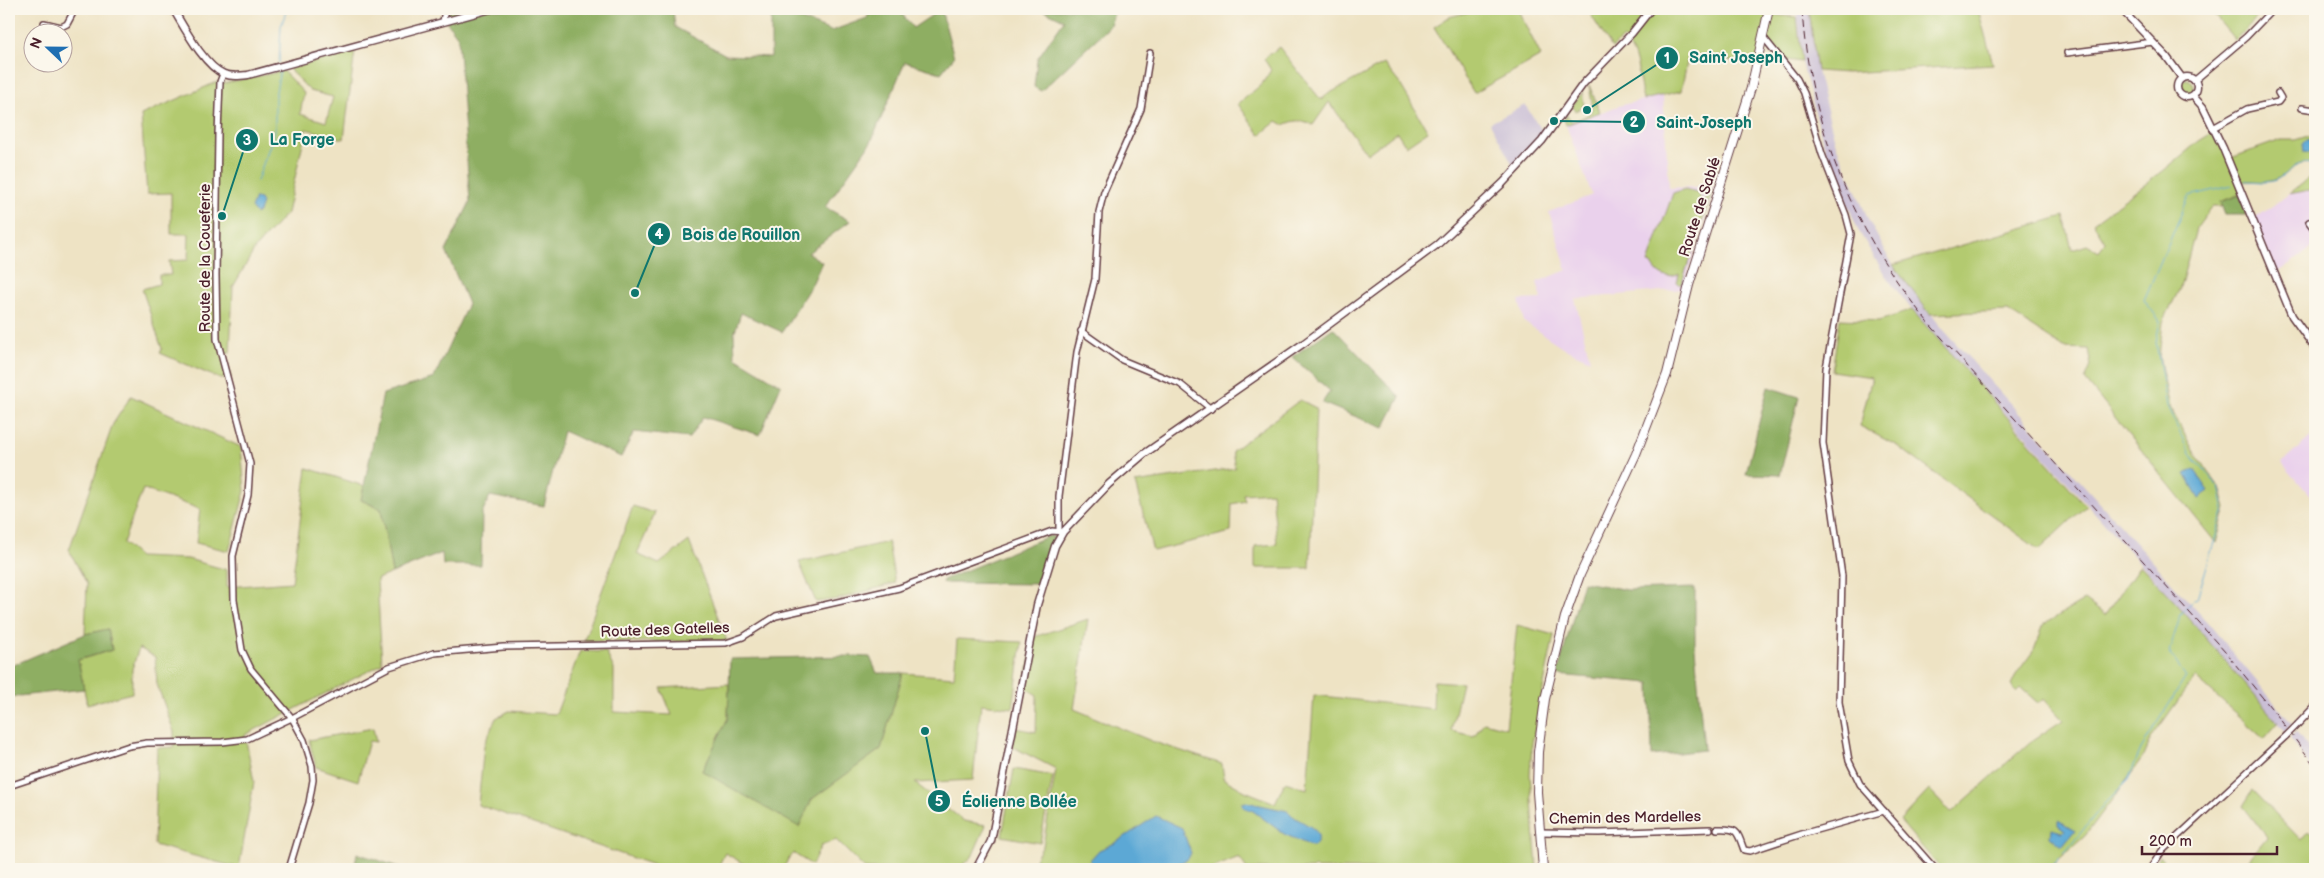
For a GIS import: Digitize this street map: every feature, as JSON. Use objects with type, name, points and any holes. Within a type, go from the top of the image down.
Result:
[{"type":"main road","name":"Route de Sablé","points":[[1543,869],[1537,792],[1538,752],[1545,699],[1565,617],[1580,575],[1636,454],[1661,391],[1677,341],[1685,298],[1735,141],[1764,38],[1770,9]]},
{"type":"street","points":[[68,22],[75,9]]},
{"type":"street","points":[[173,9],[190,39],[223,74],[234,77],[248,76],[491,9]]},
{"type":"street","points":[[443,22],[446,9]]},
{"type":"street","points":[[1061,531],[1127,468],[1174,433],[1212,409],[1438,244],[1536,148],[1583,84],[1632,33],[1651,9]]},
{"type":"street","points":[[2121,9],[2154,42],[2182,78]]},
{"type":"street","points":[[2194,80],[2246,37],[2273,9]]},
{"type":"street","points":[[1764,38],[1792,72],[1804,93],[1822,154],[1849,224],[1849,253],[1826,368],[1823,444],[1842,576],[1839,702],[1841,716],[1852,769],[1860,784],[1916,844],[1936,869]]},
{"type":"street","points":[[2067,53],[2154,42]]},
{"type":"street","points":[[976,869],[991,841],[1037,605],[1061,531],[1062,469],[1081,330],[1094,291],[1099,212],[1104,192],[1141,109],[1150,53]]},
{"type":"street","name":"Route de la Coueferie","points":[[223,74],[220,82],[218,153],[217,339],[250,464],[248,495],[233,556],[234,600],[242,650],[251,669],[292,718],[308,751],[313,780],[309,803],[289,869]]},
{"type":"street","points":[[2188,77],[2194,80],[2197,90],[2193,96],[2186,98],[2178,93],[2176,87],[2182,78],[2188,77]]},
{"type":"street","points":[[2213,128],[2247,109],[2278,102],[2281,98],[2278,93]]},
{"type":"street","points":[[2193,96],[2203,107],[2238,181],[2292,316],[2315,348]]},
{"type":"street","points":[[2302,108],[2315,110]]},
{"type":"street","points":[[2309,222],[2315,230]]},
{"type":"street","points":[[1081,330],[1122,360],[1180,384],[1212,409]]},
{"type":"street","name":"Route des Gatelles","points":[[9,786],[129,746],[147,743],[239,740],[292,718],[389,667],[434,653],[503,647],[726,643],[742,637],[776,616],[900,588],[1052,531],[1061,531]]},
{"type":"street","points":[[2150,869],[2162,851],[2286,736],[2315,706]]},
{"type":"street","name":"Chemin des Mardelles","points":[[1717,829],[1734,830],[1738,833],[1744,850],[1750,852],[1802,834],[1884,811]]},
{"type":"street","name":"Chemin des Mardelles","points":[[1540,832],[1599,833],[1710,829]]},
{"type":"shaded area","points":[[1797,9],[1809,9],[1817,71],[1836,145],[1870,223],[1893,265],[1942,328],[2209,624],[2292,724],[2285,731],[2176,603],[1912,310],[1885,275],[1858,230],[1823,142],[1802,62]]},
{"type":"shaded area","points":[[1663,95],[1669,188],[1715,186],[1683,289],[1575,299],[1590,360],[1567,350],[1524,322],[1519,300],[1542,299],[1537,282],[1567,270],[1549,212],[1592,195],[1566,125],[1618,106]]},
{"type":"shaded area","points":[[1525,105],[1544,133],[1514,167],[1490,123]]},
{"type":"shaded area","points":[[2315,189],[2315,246],[2275,274],[2253,220],[2289,194]]},
{"type":"shaded area","points":[[2315,433],[2315,501],[2282,463]]},
{"type":"shaded area","points":[[2296,732],[2315,757],[2315,774],[2290,737]]},
{"type":"green space","points":[[449,9],[673,9],[675,27],[726,55],[771,57],[771,9],[786,9],[787,14],[831,31],[867,18],[871,9],[898,9],[913,28],[941,9],[954,57],[941,73],[905,62],[871,142],[825,207],[850,221],[808,253],[822,262],[813,282],[782,332],[741,313],[734,334],[735,357],[781,385],[760,435],[703,417],[689,438],[634,432],[621,457],[563,431],[544,506],[490,496],[482,513],[481,565],[443,565],[442,553],[392,573],[381,509],[361,500],[383,394],[434,378],[468,304],[446,251],[470,202],[458,37],[446,21]]},
{"type":"green space","points":[[1041,9],[1116,9],[1109,27],[1041,91],[1034,87],[1037,59],[1064,20]]},
{"type":"green space","points":[[1480,9],[1518,10],[1541,56],[1474,93],[1434,27],[1449,17]]},
{"type":"green space","points":[[1587,9],[1771,9],[1771,15],[1797,17],[1802,62],[1779,59],[1770,47],[1765,47],[1761,66],[1689,53],[1681,91],[1643,100],[1636,60],[1629,46],[1623,38],[1612,48]]},
{"type":"green space","points":[[1809,9],[1978,9],[1993,64],[1847,73],[1817,71]]},
{"type":"green space","points":[[2209,9],[2265,9],[2235,40]]},
{"type":"green space","points":[[1279,47],[1321,100],[1328,94],[1384,64],[1400,84],[1428,131],[1406,146],[1397,132],[1367,154],[1329,102],[1313,125],[1299,121],[1284,125],[1277,121],[1260,135],[1238,104],[1262,84],[1271,70],[1264,59]]},
{"type":"green space","points":[[355,50],[344,139],[306,129],[287,213],[256,247],[233,287],[230,353],[225,354],[231,378],[220,379],[160,353],[162,349],[142,289],[159,284],[159,275],[171,275],[169,261],[188,260],[189,234],[171,234],[171,193],[147,194],[141,115],[217,82],[225,83],[283,71],[304,93],[300,114],[326,122],[333,97],[310,91],[289,69]]},
{"type":"green space","points":[[2186,79],[2192,81],[2194,87],[2192,93],[2186,95],[2180,93],[2178,87],[2180,81]]},
{"type":"green space","points":[[1589,85],[1600,112],[1566,125],[1564,119],[1567,115],[1572,122],[1587,115],[1592,109]]},
{"type":"green space","points":[[1582,93],[1584,105],[1576,111],[1572,106]]},
{"type":"green space","points":[[2215,131],[2228,159],[2281,140],[2296,140],[2315,134],[2315,165],[2301,164],[2271,181],[2239,183],[2243,193],[2220,202],[2221,207],[2212,207],[2196,229],[2180,288],[2163,322],[2159,357],[2170,407],[2194,452],[2220,488],[2226,507],[2216,543],[2085,380],[2091,366],[2088,349],[2064,348],[2008,311],[1930,314],[1893,265],[2064,216],[2072,250],[2087,245],[2099,252],[2105,242],[2093,223],[2163,171],[2199,141]]},
{"type":"green space","points":[[2315,174],[2315,189],[2289,194]]},
{"type":"green space","points":[[1685,189],[1697,192],[1704,202],[1709,189],[1713,189],[1681,285],[1677,283],[1679,274],[1671,277],[1663,276],[1652,264],[1648,263],[1673,193]]},
{"type":"green space","points":[[2240,195],[2246,215],[2225,215],[2220,202]]},
{"type":"green space","points":[[1912,310],[2086,506],[2039,550],[1899,447],[1860,426],[1872,377],[1832,371],[1840,319],[1879,321]]},
{"type":"green space","points":[[1333,328],[1400,397],[1384,428],[1322,403],[1330,391],[1292,357]]},
{"type":"green space","points":[[1768,387],[1799,397],[1780,475],[1746,474]]},
{"type":"green space","points":[[131,396],[241,447],[245,491],[229,551],[196,543],[200,509],[143,489],[123,543],[139,557],[188,559],[227,570],[227,587],[292,582],[307,468],[364,486],[361,500],[381,509],[392,573],[377,579],[382,664],[245,735],[254,782],[239,868],[154,845],[157,748],[174,747],[174,732],[157,684],[155,657],[139,648],[132,669],[132,693],[87,704],[78,660],[112,650],[108,629],[85,634],[87,584],[69,550],[113,424]]},
{"type":"green space","points":[[1300,400],[1316,408],[1310,568],[1255,568],[1255,546],[1277,544],[1272,492],[1243,494],[1245,501],[1232,504],[1231,532],[1153,551],[1135,483],[1235,468],[1232,451]]},
{"type":"green space","points":[[633,506],[655,513],[637,554],[659,564],[689,541],[727,641],[613,642],[616,638],[611,637],[608,642],[584,640]]},
{"type":"green space","points":[[1049,536],[1054,537],[1037,584],[942,583],[943,580]]},
{"type":"green space","points":[[888,542],[895,583],[839,599],[816,602],[799,562]]},
{"type":"green space","points":[[2140,565],[2176,603],[2278,723],[2264,739],[2195,677],[2152,737],[2143,758],[2085,836],[2048,869],[1941,869],[1900,821],[1929,790],[1951,813],[2030,742],[2063,720],[2044,699],[2038,703],[2021,688],[2017,692],[2011,686],[2017,673],[2034,650],[2044,624],[2085,600],[2105,615]]},
{"type":"green space","points":[[1583,582],[1628,590],[1695,588],[1695,648],[1704,750],[1652,756],[1650,683],[1557,675]]},
{"type":"green space","points":[[1088,619],[1074,709],[1154,742],[1222,764],[1224,779],[1245,791],[1275,803],[1285,782],[1307,789],[1314,695],[1433,709],[1434,681],[1462,683],[1451,731],[1474,736],[1484,722],[1506,728],[1517,625],[1554,635],[1532,743],[1530,774],[1537,869],[1317,869],[1315,867],[1312,869],[1247,869],[1239,857],[1210,869],[1029,869],[1043,846],[1056,769],[1013,747],[1016,728],[1036,732],[1037,695],[1024,687],[1034,637]]},
{"type":"green space","points":[[108,629],[112,650],[78,660],[84,689],[9,697],[9,667],[85,634]]},
{"type":"green space","points":[[957,639],[1022,642],[1013,708],[981,704],[973,780],[915,783],[964,821],[986,825],[972,857],[958,869],[865,869],[836,840],[821,846],[812,865],[793,853],[782,869],[753,869],[725,853],[717,869],[665,869],[478,805],[484,745],[496,718],[509,711],[556,714],[580,651],[606,652],[614,669],[614,712],[672,715],[661,688],[729,684],[728,718],[702,771],[812,799],[881,749],[903,673],[954,677]]},
{"type":"green space","points":[[870,657],[877,673],[903,673],[881,749],[812,799],[799,827],[702,771],[728,718],[730,659]]},
{"type":"green space","points":[[373,728],[376,742],[369,741],[358,781],[316,767],[309,740]]},
{"type":"green space","points":[[1014,769],[1053,776],[1040,843],[1002,836]]},
{"type":"green space","points":[[2253,790],[2301,840],[2308,831],[2315,837],[2315,869],[2241,869],[2267,837],[2243,806]]},
{"type":"green space","points":[[357,853],[404,869],[354,869]]},
{"type":"green space","points":[[2160,856],[2172,869],[2155,869]]},
{"type":"water","points":[[2315,139],[2315,154],[2304,152],[2303,144],[2307,140]]},
{"type":"water","points":[[255,198],[260,199],[262,203],[259,212],[256,214],[251,208]]},
{"type":"water","points":[[2194,469],[2209,491],[2199,498],[2185,474]]},
{"type":"water","points":[[1246,802],[1288,811],[1315,830],[1318,840],[1314,846],[1311,846],[1284,834],[1253,811],[1243,807],[1242,803]]},
{"type":"water","points":[[1156,816],[1182,828],[1191,853],[1188,859],[1167,869],[1091,869],[1090,860],[1099,850],[1115,843]]},
{"type":"water","points":[[2058,820],[2075,830],[2062,846],[2050,836],[2051,829],[2063,832],[2065,830],[2058,825]]},
{"type":"waterway","points":[[279,63],[281,26],[287,9]]},
{"type":"waterway","points":[[257,181],[275,131],[275,97],[280,70]]},
{"type":"waterway","points":[[2245,181],[2273,181],[2296,166],[2308,163],[2315,165]]},
{"type":"waterway","points":[[2194,600],[2197,599],[2224,509],[2219,487],[2190,454],[2167,406],[2156,342],[2160,321],[2144,300],[2189,196],[2232,186]]},
{"type":"waterway","points":[[2048,869],[2066,851],[2104,804],[2128,780],[2141,749],[2186,677],[2169,652],[2181,614],[2192,602]]},
{"type":"railway","points":[[1802,9],[1806,53],[1826,138],[1841,179],[1881,257],[1933,328],[2226,653],[2276,714],[2315,766]]},
{"type":"place","name":"Saint Joseph","points":[[1587,110]]},
{"type":"place","name":"Saint-Joseph","points":[[1554,121]]},
{"type":"place","name":"La Forge","points":[[222,216]]},
{"type":"place","name":"Bois de Rouillon","points":[[635,293]]},
{"type":"place","name":"Éolienne Bollée","points":[[925,731]]}]
